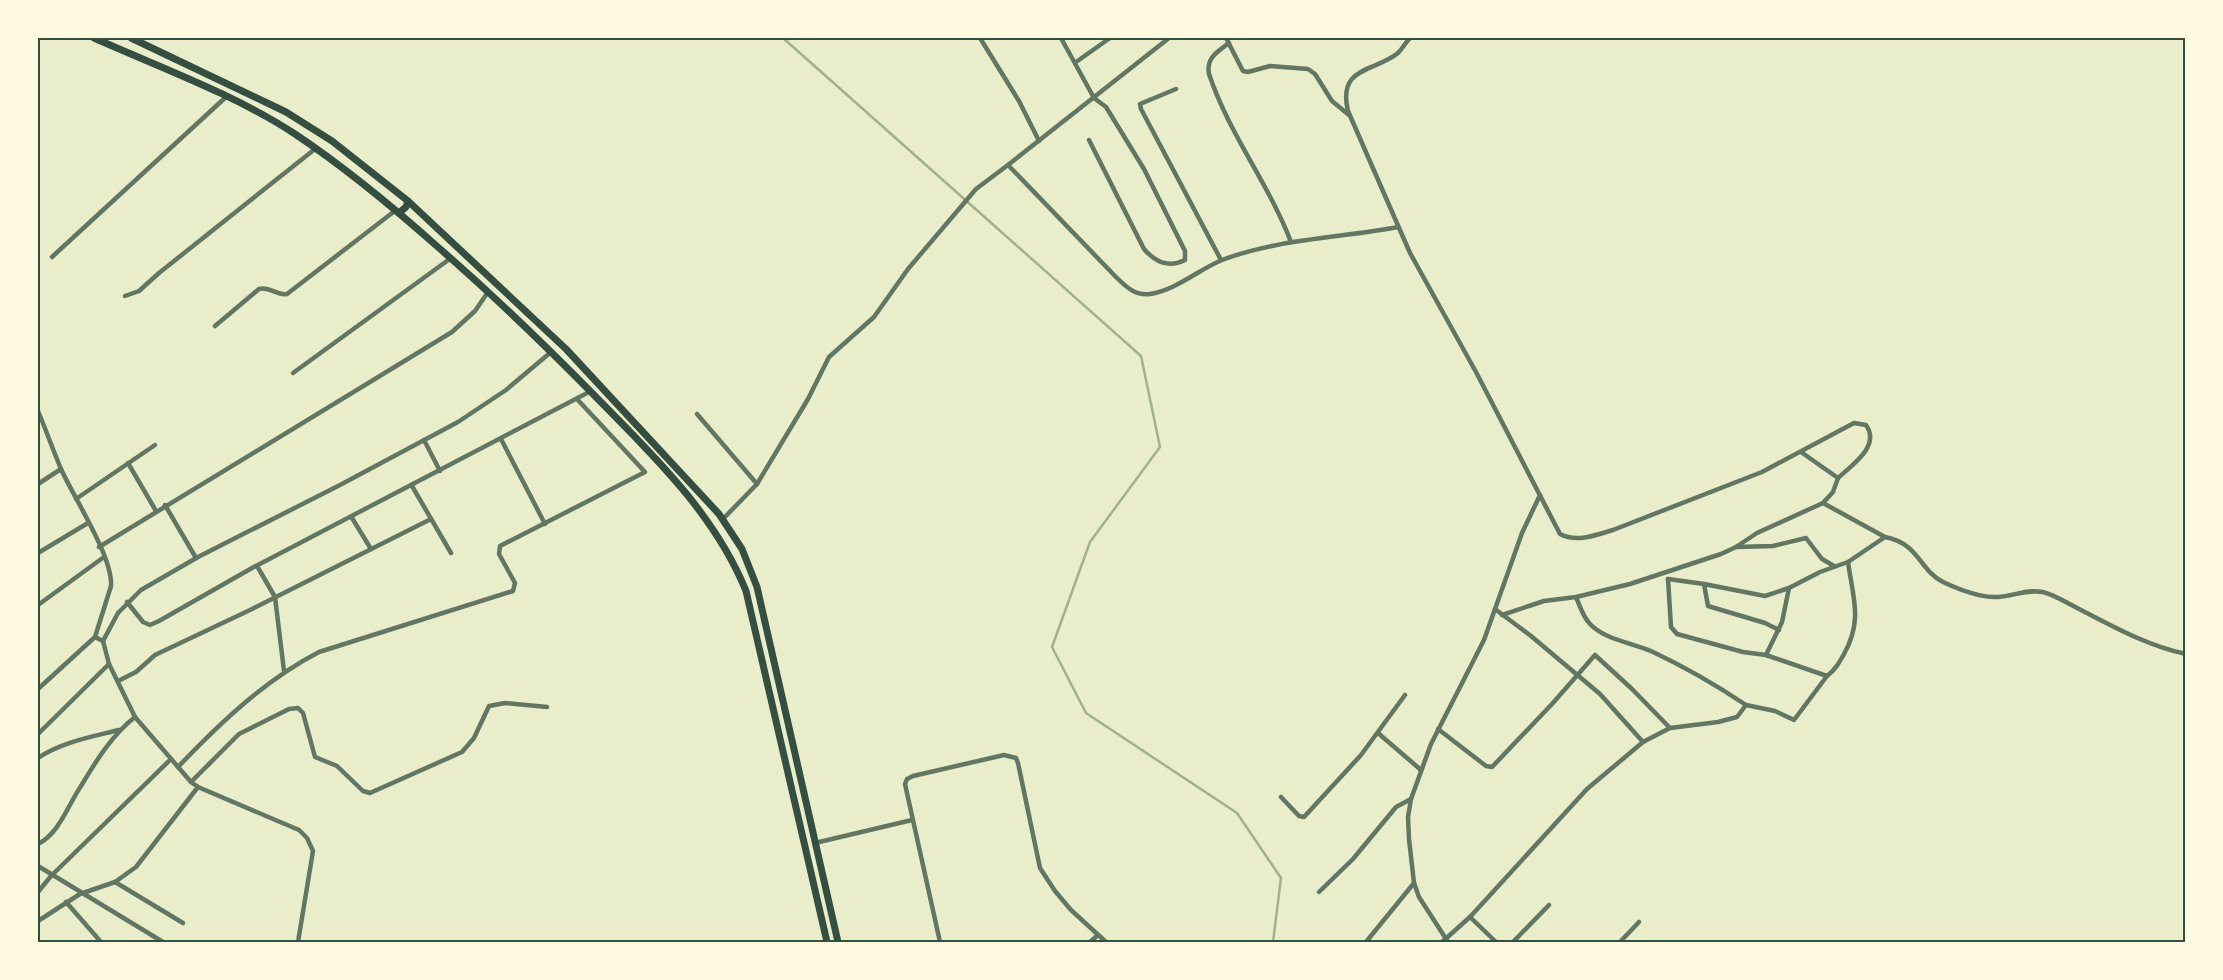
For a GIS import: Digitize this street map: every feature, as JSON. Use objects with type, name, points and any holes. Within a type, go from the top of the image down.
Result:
[{"type":"main road","points":[[94,38],[270,119],[386,201],[451,258],[554,354],[634,436],[708,520],[736,567],[746,591],[827,942]]},
{"type":"main road","points":[[131,38],[286,112],[332,141],[408,201],[566,349],[721,517],[733,534],[749,564],[757,587],[838,942]]},
{"type":"main road","points":[[386,201],[386,195],[393,189]]},
{"type":"main road","points":[[398,212],[406,207],[408,201]]},
{"type":"main road","points":[[544,345],[554,337]]},
{"type":"main road","points":[[554,354],[562,354],[566,349]]},
{"type":"main road","points":[[708,520],[721,517]]},
{"type":"main road","points":[[721,540],[726,540],[733,534]]},
{"type":"main road","points":[[746,591],[757,587]]},
{"type":"main road","points":[[802,835],[813,834]]},
{"type":"main road","points":[[806,853],[816,852]]},
{"type":"street","points":[[980,38],[1019,101],[1039,141]]},
{"type":"street","points":[[1060,38],[1076,62],[1094,98],[1106,107],[1144,169],[1185,251],[1185,260],[1180,263],[1165,264],[1150,256],[1144,249],[1089,140]]},
{"type":"street","points":[[1076,62],[1110,38]]},
{"type":"street","points":[[721,517],[757,484],[808,399],[829,357],[874,316],[908,269],[952,214],[976,188],[1008,166],[1094,98],[1108,84],[1169,38]]},
{"type":"street","points":[[1226,38],[1243,71],[1248,72],[1270,66],[1301,67],[1311,71],[1332,101],[1349,115]]},
{"type":"street","points":[[1410,38],[1397,53],[1354,76],[1346,96],[1349,115],[1398,228],[1560,534],[1569,538],[1587,538],[1613,530],[1762,472],[1854,423],[1866,425],[1869,430],[1868,449],[1838,478],[1833,492],[1823,502],[1757,533],[1736,548],[1668,572],[1576,597],[1544,601],[1502,615]]},
{"type":"street","points":[[1229,43],[1210,60],[1207,66],[1209,74],[1230,125],[1281,216],[1291,242]]},
{"type":"street","points":[[1176,89],[1140,104],[1141,109],[1221,260]]},
{"type":"street","points":[[52,257],[226,98]]},
{"type":"street","points":[[125,296],[139,291],[315,149]]},
{"type":"street","points":[[1008,166],[1114,275],[1128,288],[1140,294],[1150,294],[1185,281],[1221,260],[1291,242],[1398,228]]},
{"type":"street","points":[[215,326],[259,288],[267,288],[282,295],[287,294],[398,212]]},
{"type":"street","points":[[293,373],[451,258]]},
{"type":"street","points":[[99,547],[165,505],[452,332],[476,310],[488,292]]},
{"type":"street","points":[[102,642],[118,613],[141,590],[196,558],[424,440],[484,406],[554,354]]},
{"type":"street","points":[[127,602],[143,622],[150,625],[257,566],[591,392]]},
{"type":"street","points":[[178,767],[214,731],[284,671],[319,652],[513,591],[515,583],[499,554],[500,546],[645,472],[577,400]]},
{"type":"street","points":[[38,411],[61,469],[104,557],[111,578],[111,586],[96,637],[38,689]]},
{"type":"street","points":[[697,414],[757,484]]},
{"type":"street","points":[[38,430],[44,428]]},
{"type":"street","points":[[501,439],[545,524]]},
{"type":"street","points":[[424,440],[440,471]]},
{"type":"street","points":[[76,499],[155,445]]},
{"type":"street","points":[[1801,452],[1838,478]]},
{"type":"street","points":[[128,463],[156,511]]},
{"type":"street","points":[[38,484],[61,469]]},
{"type":"street","points":[[412,486],[451,553]]},
{"type":"street","points":[[1540,495],[1522,533],[1484,640],[1438,729],[1411,799],[1408,817],[1408,839],[1414,883],[1419,897],[1445,941],[1470,917],[1587,789],[1644,742],[1670,728],[1731,719],[1740,715],[1746,705]]},
{"type":"street","points":[[1823,502],[1885,537],[1902,542],[1910,547],[1933,575],[1942,582],[1990,597],[2000,597],[2022,591],[2045,592],[2129,634],[2170,650],[2186,654]]},
{"type":"street","points":[[165,505],[196,558]]},
{"type":"street","points":[[352,518],[371,549]]},
{"type":"street","points":[[118,681],[136,672],[155,655],[431,519]]},
{"type":"street","points":[[38,553],[88,523]]},
{"type":"street","points":[[1668,580],[1704,584],[1765,596],[1789,588],[1834,566],[1848,562],[1885,537]]},
{"type":"street","points":[[1736,548],[1773,546],[1806,538],[1822,559],[1834,566]]},
{"type":"street","points":[[38,605],[104,557]]},
{"type":"street","points":[[1576,597],[1585,617],[1598,630],[1652,651],[1676,663],[1712,682],[1746,705],[1774,711],[1794,720],[1827,676],[1837,667],[1852,640],[1857,620],[1848,562]]},
{"type":"street","points":[[257,566],[275,597],[284,671]]},
{"type":"street","points":[[1668,572],[1669,618],[1670,627],[1674,632],[1706,643],[1766,655],[1827,676]]},
{"type":"street","points":[[1704,584],[1708,606],[1765,623],[1779,630]]},
{"type":"street","points":[[1766,655],[1782,622],[1789,588]]},
{"type":"street","points":[[1495,609],[1531,636],[1600,694],[1644,742]]},
{"type":"street","points":[[96,637],[102,642],[110,664],[135,717],[170,760],[192,782],[198,787],[299,830],[307,838],[312,851],[298,942]]},
{"type":"street","points":[[1438,729],[1486,766],[1492,767],[1577,675],[1593,655],[1597,655],[1670,728]]},
{"type":"street","points":[[38,734],[110,664]]},
{"type":"street","points":[[1281,797],[1299,816],[1304,817],[1361,755],[1405,695]]},
{"type":"street","points":[[192,782],[239,734],[289,709],[298,708],[303,713],[315,757],[337,766],[363,791],[370,793],[462,752],[474,738],[489,706],[505,703],[547,707]]},
{"type":"street","points":[[38,844],[52,834],[81,786],[119,730],[135,717]]},
{"type":"street","points":[[38,758],[50,750],[83,738],[119,730]]},
{"type":"street","points":[[1378,733],[1421,770]]},
{"type":"street","points":[[940,942],[905,790],[907,779],[1004,755],[1016,758],[1040,868],[1055,891],[1071,910],[1106,942]]},
{"type":"street","points":[[38,892],[51,876],[170,760]]},
{"type":"street","points":[[38,921],[80,894],[115,882],[136,867],[198,787]]},
{"type":"street","points":[[1319,892],[1353,859],[1396,807],[1411,799]]},
{"type":"street","points":[[815,844],[912,820]]},
{"type":"street","points":[[38,866],[80,894],[163,942]]},
{"type":"street","points":[[115,882],[183,923]]},
{"type":"street","points":[[1366,942],[1414,883]]},
{"type":"street","points":[[66,902],[101,942]]},
{"type":"street","points":[[1513,942],[1549,905]]},
{"type":"street","points":[[1470,917],[1496,942]]},
{"type":"street","points":[[1620,942],[1639,922]]},
{"type":"street","points":[[1090,942],[1098,935]]},
{"type":"waterway","points":[[783,38],[1141,356],[1160,447],[1090,542],[1052,647],[1086,713],[1237,813],[1281,878],[1273,942]]}]
